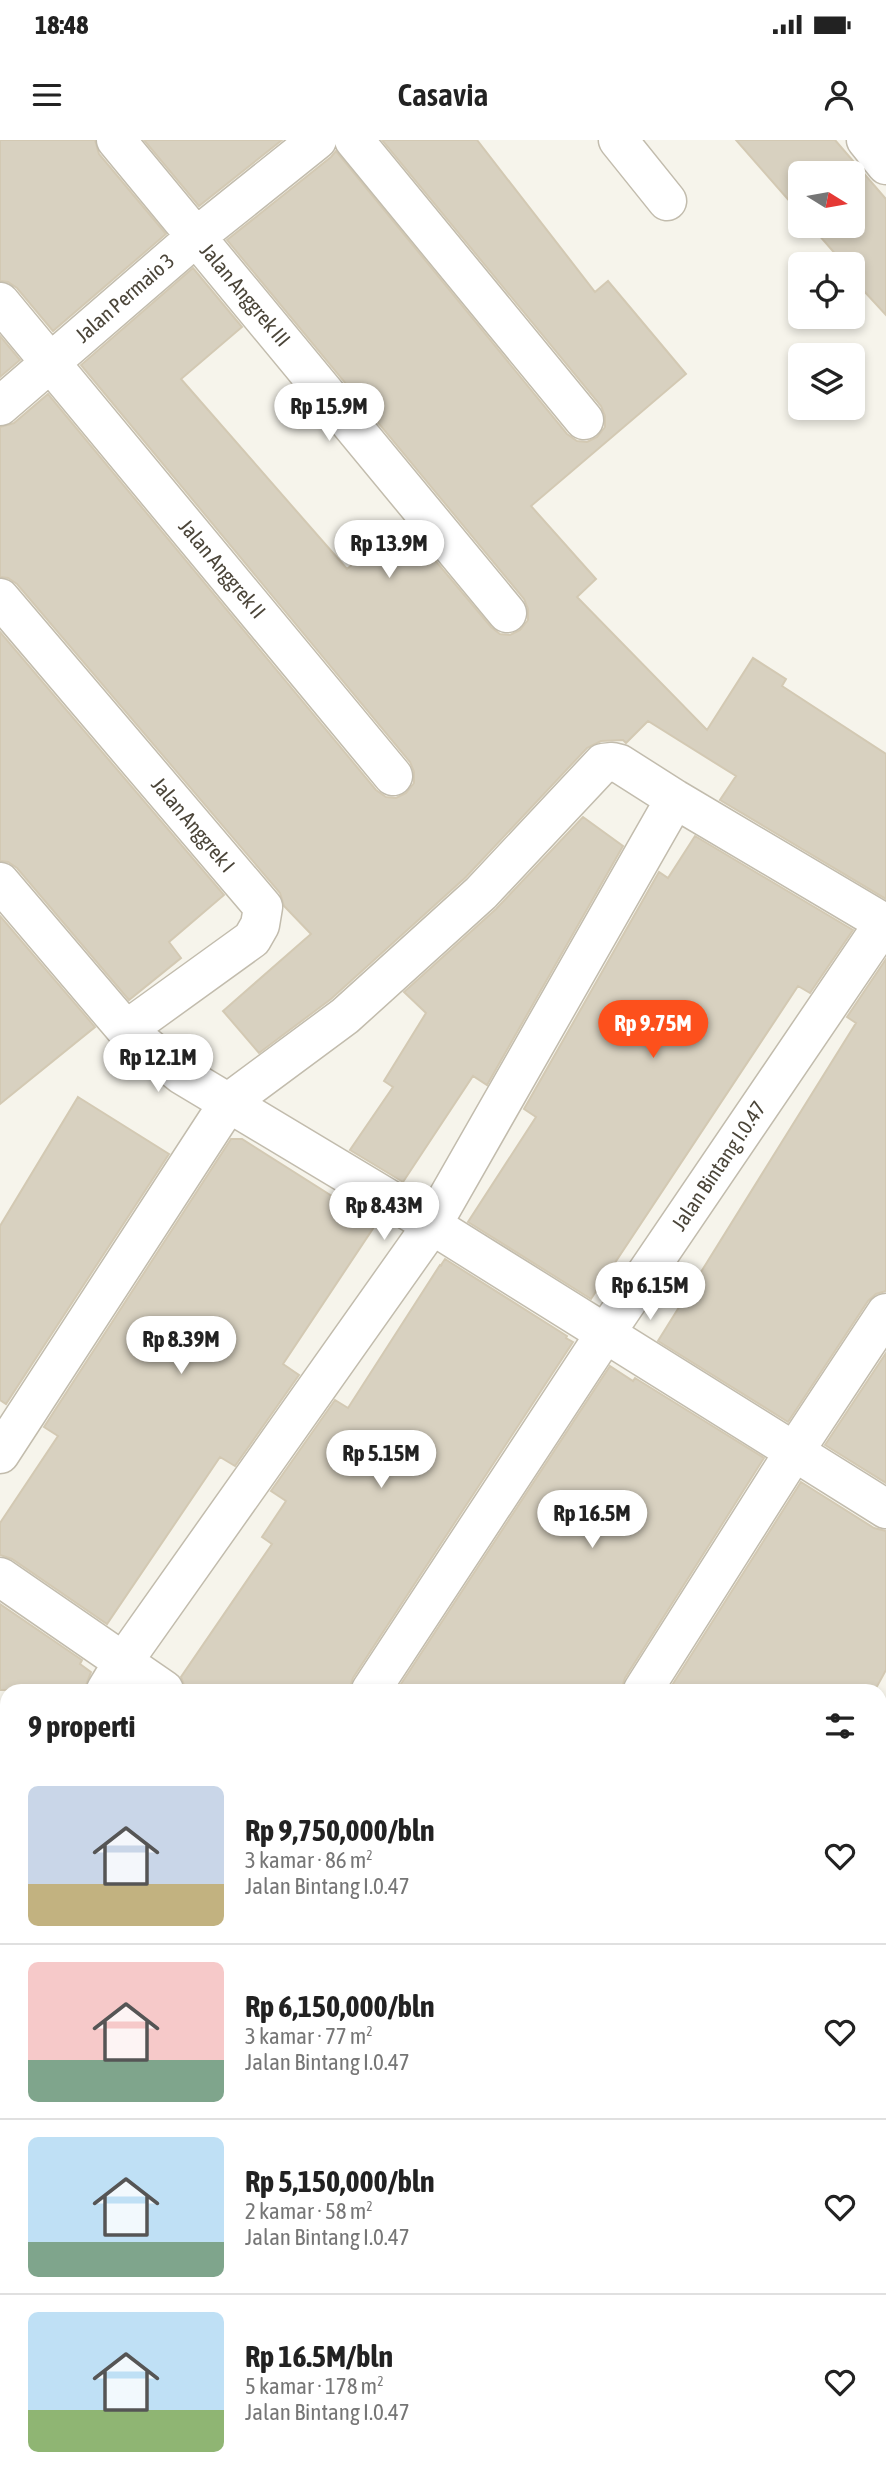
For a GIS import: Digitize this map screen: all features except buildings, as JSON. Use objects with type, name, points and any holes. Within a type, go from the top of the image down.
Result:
[{"type":"street","name":"Jalan Anggrek III","points":[[116,140],[507,613]]},
{"type":"street","name":"Jalan Permaio 3","points":[[0,406],[197,236],[317,140]]},
{"type":"street","points":[[354,140],[584,421]]},
{"type":"street","points":[[618,140],[667,201]]},
{"type":"street","points":[[866,140],[886,164]]},
{"type":"street","name":"Jalan Anggrek II","points":[[0,302],[394,776]]},
{"type":"street","name":"Jalan Anggrek I","points":[[0,598],[263,907],[261,925],[252,939],[126,1030]]},
{"type":"street","points":[[0,1454],[229,1102],[345,1016],[481,892],[603,763],[621,764],[675,799],[885,923]]},
{"type":"street","points":[[114,1676],[432,1225],[675,799]]},
{"type":"street","points":[[0,883],[126,1030],[181,1075],[432,1225],[886,1509]]},
{"type":"street","name":"Jalan Bintang I.0.47","points":[[375,1684],[605,1334],[885,923]]},
{"type":"street","points":[[647,1684],[886,1313]]},
{"type":"street","points":[[0,1577],[114,1676],[143,1684]]}]
